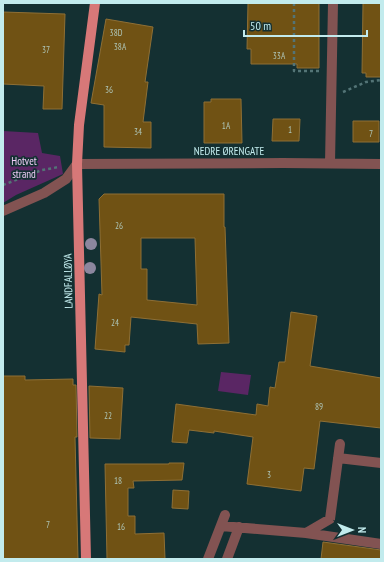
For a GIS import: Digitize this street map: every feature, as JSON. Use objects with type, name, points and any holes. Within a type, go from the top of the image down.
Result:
[{"type":"main road","name":"LANDFALLØYA","points":[[86,559],[77,164],[79,125],[95,3]]},
{"type":"street","points":[[330,163],[333,3]]},
{"type":"street","name":"NEDRE ØRENGATE","points":[[77,164],[381,164]]},
{"type":"street","points":[[3,211],[44,193],[66,179],[77,164]]},
{"type":"street","points":[[306,533],[330,519],[340,444]]},
{"type":"street","points":[[338,458],[381,463]]},
{"type":"street","points":[[208,559],[225,514]]},
{"type":"street","points":[[221,526],[306,533],[381,544]]},
{"type":"street","points":[[228,559],[239,527]]},
{"type":"path","points":[[294,3],[294,71],[332,71]]},
{"type":"path","points":[[331,96],[342,93],[366,82],[381,80]]},
{"type":"path","points":[[3,185],[42,170],[77,164]]},
{"type":"green space","name":"Hotvet strand","points":[[3,131],[38,133],[42,153],[60,156],[63,174],[16,195],[3,203]]},
{"type":"green space","points":[[221,372],[251,375],[248,395],[218,391]]},
{"type":"building","points":[[248,3],[319,3],[319,68],[297,68],[297,64],[251,64],[251,49],[247,49]]},
{"type":"building","points":[[363,3],[381,3],[381,77],[366,77],[366,73],[362,73]]},
{"type":"building","points":[[3,12],[65,14],[62,109],[43,109],[44,86],[3,84]]},
{"type":"building","points":[[106,19],[153,27],[145,82],[148,82],[143,122],[151,122],[151,148],[104,147],[104,105],[91,103]]},
{"type":"building","points":[[211,99],[241,99],[242,143],[204,143],[204,102],[211,102]]},
{"type":"building","points":[[273,119],[300,119],[299,141],[272,141]]},
{"type":"building","points":[[353,121],[379,121],[379,142],[353,142]]},
{"type":"building","points":[[104,194],[224,194],[229,343],[198,344],[197,324],[131,317],[129,345],[125,345],[125,352],[95,349],[99,294],[102,295],[99,199]],"holes":[[[141,238],[195,238],[197,305],[147,300],[147,269],[141,269]]]},
{"type":"building","points":[[291,312],[317,316],[310,366],[381,378],[381,428],[320,421],[314,469],[304,468],[301,491],[247,484],[253,437],[214,431],[214,433],[189,430],[187,443],[172,442],[176,404],[256,415],[257,404],[268,406],[270,387],[275,388],[279,362],[285,362]]},
{"type":"building","points":[[3,376],[25,376],[25,380],[73,379],[73,385],[76,385],[77,437],[75,437],[78,559],[3,559]]},
{"type":"building","points":[[89,386],[123,388],[120,439],[90,438]]},
{"type":"building","points":[[184,463],[182,480],[133,481],[134,488],[128,488],[128,516],[135,516],[135,534],[164,533],[165,559],[107,559],[105,464]]},
{"type":"building","points":[[173,490],[189,491],[188,509],[172,508]]},
{"type":"building","points":[[323,542],[381,550],[381,559],[321,559]]}]
